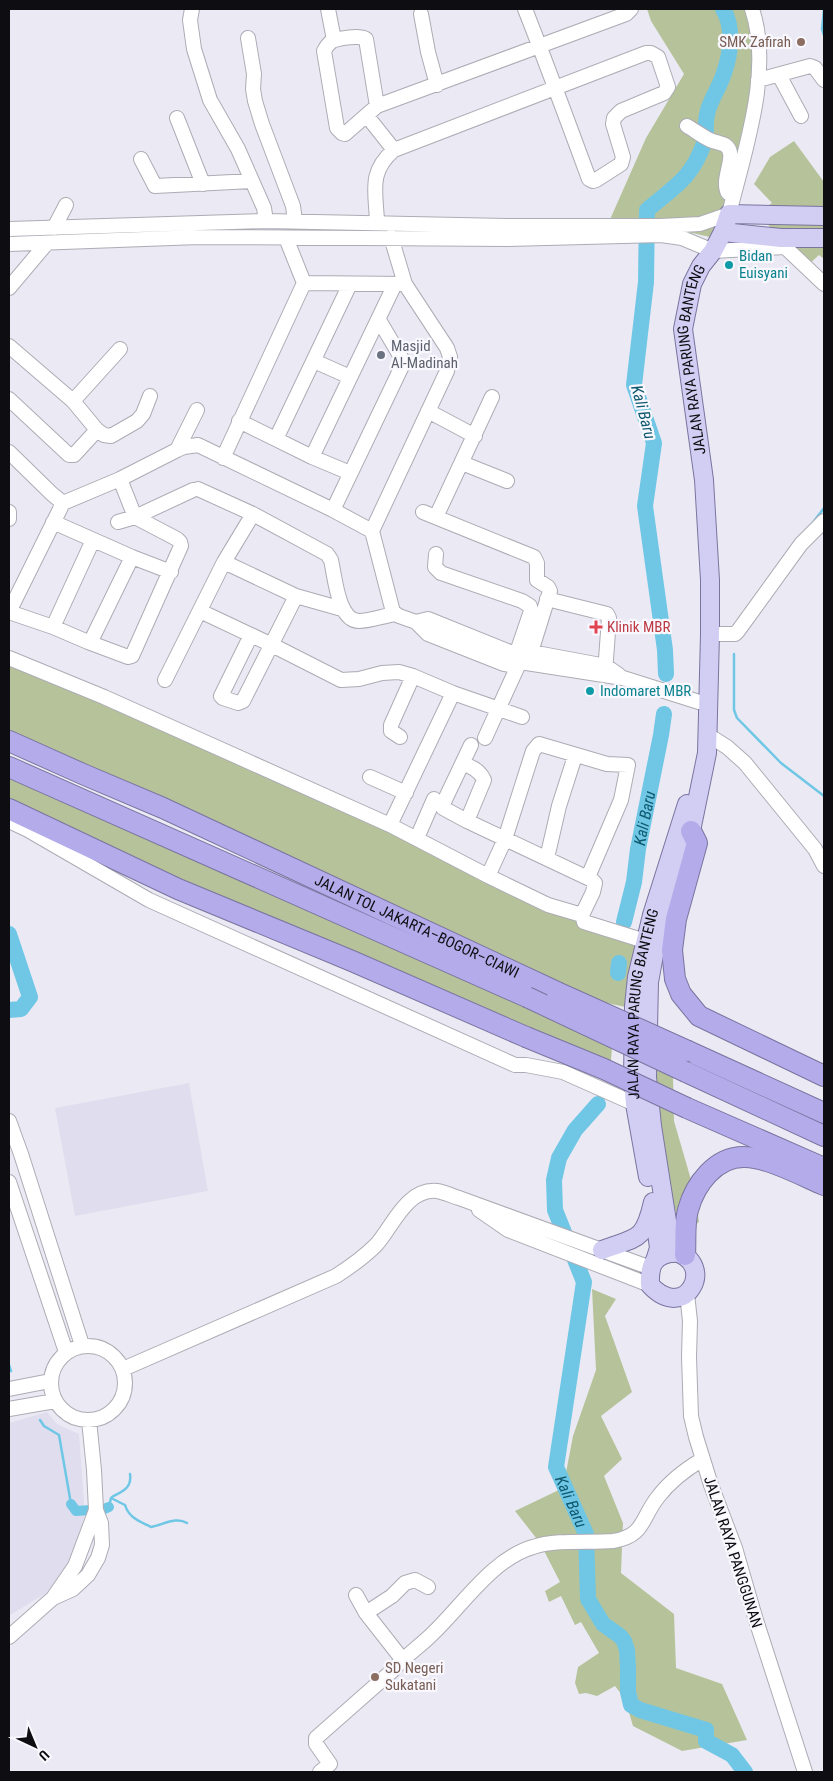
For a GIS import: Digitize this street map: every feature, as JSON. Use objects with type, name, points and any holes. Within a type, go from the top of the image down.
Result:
[{"type":"highway","name":"JALAN TOL JAKARTA–BOGOR–CIAWI","points":[[9,742],[163,808],[557,992],[824,1113]]},
{"type":"highway","name":"JALAN TOL JAKARTA–BOGOR–CIAWI","points":[[9,767],[527,997],[824,1136]]},
{"type":"highway","points":[[9,809],[178,888],[604,1069],[687,1108],[824,1168]]},
{"type":"highway","points":[[684,830],[697,843],[676,919],[672,950],[675,978],[681,994],[699,1016],[824,1076]]},
{"type":"highway","points":[[678,1254],[692,1199],[703,1178],[721,1164],[744,1157],[763,1160],[824,1185]]},
{"type":"main road","points":[[729,214],[824,216]]},
{"type":"main road","name":"JALAN RAYA PARUNG BANTENG","points":[[678,1254],[652,1126],[647,1077],[649,982],[656,944],[684,830],[707,753],[708,735],[704,702],[710,634],[710,580],[704,480],[683,329],[692,284],[701,266],[713,251],[723,232],[729,214]]},
{"type":"main road","points":[[723,232],[783,242],[824,238]]},
{"type":"main road","name":"JALAN RAYA PARUNG BANTENG","points":[[652,1271],[659,1245],[653,1202],[627,1101],[633,1080],[634,1006],[640,940],[684,830]]},
{"type":"main road","points":[[598,1254],[638,1236],[648,1221],[653,1202]]},
{"type":"main road","points":[[678,1254],[690,1260],[696,1274],[692,1288],[687,1294],[668,1298],[657,1292],[652,1271],[661,1255],[678,1254]]},
{"type":"street","points":[[192,9],[190,20],[194,49],[210,100],[238,149],[264,208],[266,221]]},
{"type":"street","points":[[328,9],[334,40]]},
{"type":"street","points":[[377,222],[375,187],[377,172],[382,162],[394,150],[555,88],[649,53],[658,57],[668,86],[664,93],[622,111],[614,118],[613,124],[623,157],[622,161],[619,165],[594,181],[589,178],[555,88],[539,45],[525,9]]},
{"type":"street","points":[[394,150],[372,111],[366,39],[362,37],[334,40],[328,44],[324,51],[338,129],[342,133],[347,134],[372,111],[539,45],[626,14],[630,9]]},
{"type":"street","name":"JALAN RAYA PARUNG BANTENG","points":[[729,214],[751,124],[758,80],[759,39],[757,23],[752,9]]},
{"type":"street","points":[[421,14],[428,52],[437,85]]},
{"type":"street","points":[[248,38],[254,74],[253,91],[255,101],[294,206],[296,221]]},
{"type":"street","points":[[758,80],[810,66],[815,68],[824,80]]},
{"type":"street","points":[[779,75],[801,116]]},
{"type":"street","points":[[177,118],[203,184]]},
{"type":"street","points":[[687,126],[730,150],[726,186],[728,193],[734,193]]},
{"type":"street","points":[[141,159],[155,186],[252,181]]},
{"type":"street","points":[[54,228],[66,205]]},
{"type":"street","points":[[9,244],[199,237],[391,237],[507,232],[661,230],[700,224],[729,214]]},
{"type":"street","points":[[9,229],[200,222],[296,221],[377,222],[507,232]]},
{"type":"street","points":[[199,237],[200,222]]},
{"type":"street","points":[[661,230],[713,251],[783,242],[824,284]]},
{"type":"street","points":[[391,237],[400,284],[449,354],[448,367],[372,531],[390,605],[395,614]]},
{"type":"street","points":[[223,458],[304,283],[286,238]]},
{"type":"street","points":[[9,288],[47,243]]},
{"type":"street","points":[[304,283],[400,284]]},
{"type":"street","points":[[276,439],[350,284]]},
{"type":"street","points":[[312,457],[350,377],[400,284]]},
{"type":"street","points":[[333,510],[403,364],[402,359],[379,320]]},
{"type":"street","points":[[73,401],[120,349]]},
{"type":"street","points":[[10,351],[73,401],[104,435],[110,436],[130,425],[141,416],[150,396]]},
{"type":"street","points":[[314,361],[350,377]]},
{"type":"street","points":[[485,738],[550,591],[537,580],[537,563],[534,557],[430,515],[462,463],[492,397]]},
{"type":"street","points":[[9,399],[69,456],[74,455],[98,430]]},
{"type":"street","points":[[177,450],[197,410]]},
{"type":"street","points":[[428,411],[475,436]]},
{"type":"street","points":[[240,421],[312,457],[350,473]]},
{"type":"street","points":[[120,479],[135,517],[180,542],[180,548],[171,572],[132,656],[128,657],[53,626],[9,612],[63,503],[120,479],[184,447],[198,446],[333,510],[372,531]]},
{"type":"street","points":[[9,452],[63,503]]},
{"type":"street","points":[[462,463],[507,481]]},
{"type":"street","points":[[118,522],[135,517],[195,489],[253,514],[315,546],[329,556],[342,609],[349,618],[356,621],[366,621],[395,614],[416,622],[428,634],[509,666],[523,655],[531,611],[530,606],[522,601],[441,573],[435,567],[436,554]]},
{"type":"street","points":[[9,512],[9,519]]},
{"type":"street","points":[[165,680],[224,562],[253,514]]},
{"type":"street","points":[[710,634],[735,634],[801,544],[824,521]]},
{"type":"street","points":[[54,522],[132,557],[171,572]]},
{"type":"street","points":[[53,626],[93,540]]},
{"type":"street","points":[[88,642],[92,639],[132,557]]},
{"type":"street","points":[[224,562],[296,596],[342,609]]},
{"type":"street","points":[[251,635],[222,692],[223,698],[238,703],[242,702],[296,596]]},
{"type":"street","points":[[547,599],[607,614],[609,618],[605,671]]},
{"type":"street","points":[[200,611],[340,680],[359,679],[382,673],[399,672],[498,710],[522,717]]},
{"type":"street","points":[[523,655],[605,671],[704,702]]},
{"type":"street","points":[[9,658],[104,697],[390,825],[548,905],[640,940]]},
{"type":"street","points":[[400,737],[391,730],[391,725],[413,676]]},
{"type":"street","points":[[390,825],[453,693]]},
{"type":"street","points":[[708,735],[727,747],[745,763],[819,851],[824,866]]},
{"type":"street","points":[[488,876],[505,839],[535,747],[539,744],[607,764],[628,764],[621,800],[588,877]]},
{"type":"street","points":[[471,745],[442,806],[445,810],[467,822],[588,877],[595,884],[583,918]]},
{"type":"street","points":[[547,858],[559,806],[575,756]]},
{"type":"street","points":[[462,764],[470,766],[481,774],[484,780],[467,822]]},
{"type":"street","points":[[370,777],[406,793]]},
{"type":"street","points":[[417,838],[434,800]]},
{"type":"street","points":[[9,821],[149,900],[515,1065],[526,1065],[563,1072],[627,1101]]},
{"type":"street","points":[[9,1121],[82,1345]]},
{"type":"street","points":[[9,1182],[66,1352]]},
{"type":"street","points":[[123,1369],[336,1276],[376,1244],[404,1205],[420,1194],[435,1191],[459,1198],[537,1226],[598,1254]]},
{"type":"street","points":[[459,1198],[508,1230],[543,1244],[598,1254],[652,1271]]},
{"type":"street","name":"JALAN RAYA PANGGUNAN","points":[[687,1294],[690,1321],[691,1416],[711,1485],[735,1548],[755,1618],[805,1772]]},
{"type":"street","points":[[82,1345],[96,1346],[108,1351],[118,1360],[123,1369],[125,1384],[122,1398],[108,1414],[89,1420],[79,1419],[61,1409],[55,1401],[51,1392],[52,1370],[66,1352],[82,1345]]},
{"type":"street","points":[[9,1389],[50,1381]]},
{"type":"street","points":[[9,1410],[55,1401]]},
{"type":"street","points":[[52,1598],[73,1589],[88,1575],[98,1558],[102,1545],[101,1523],[96,1510],[89,1420]]},
{"type":"street","points":[[320,1772],[330,1764],[316,1744],[316,1738],[392,1671],[402,1659],[428,1638],[486,1577],[513,1554],[536,1546],[559,1543],[624,1540],[632,1535],[644,1522],[653,1504],[662,1492],[686,1469],[703,1459]]},
{"type":"street","points":[[9,1637],[52,1598],[75,1566],[96,1510]]},
{"type":"street","points":[[82,1549],[98,1558]]},
{"type":"street","points":[[366,1613],[392,1596],[405,1583],[415,1580],[428,1586]]},
{"type":"street","points":[[356,1596],[366,1613],[402,1659]]},
{"type":"shaded area","points":[[189,1083],[208,1191],[75,1216],[55,1108]]},
{"type":"shaded area","points":[[47,1412],[57,1424],[79,1434],[85,1514],[69,1564],[46,1593],[9,1616],[9,1423]]},
{"type":"green space","points":[[647,9],[751,9],[758,81],[719,239],[661,226],[608,224],[646,138],[684,74],[651,21]]},
{"type":"green space","points":[[794,141],[824,182],[824,259],[819,255],[807,266],[757,213],[772,203],[754,184],[770,157]]},
{"type":"green space","points":[[9,657],[635,938],[648,1012],[557,992],[9,741]]},
{"type":"green space","points":[[9,768],[613,1036],[610,1072],[9,809]]},
{"type":"green space","points":[[648,1064],[673,1074],[674,1121],[694,1190],[699,1222],[682,1233],[647,1115]]},
{"type":"green space","points":[[592,1289],[616,1299],[605,1316],[632,1392],[601,1416],[622,1459],[604,1476],[623,1523],[621,1573],[674,1614],[676,1668],[722,1684],[747,1740],[682,1751],[633,1726],[625,1699],[615,1686],[597,1696],[586,1693],[579,1694],[575,1683],[578,1667],[599,1653],[581,1622],[575,1625],[561,1596],[549,1602],[545,1591],[560,1582],[540,1543],[515,1511],[563,1488],[573,1436],[596,1370]]},
{"type":"waterway","name":"Kali Baru","points":[[706,131],[709,107],[724,73],[730,49],[729,24],[723,9]]},
{"type":"waterway","points":[[824,9],[822,29],[824,35]]},
{"type":"waterway","name":"Kali Baru","points":[[666,674],[665,650],[645,506],[654,443],[634,385],[646,282],[647,210],[688,174],[704,143]]},
{"type":"waterway","points":[[811,525],[824,508]]},
{"type":"waterway","points":[[734,654],[734,710],[737,718],[781,763],[824,796]]},
{"type":"waterway","name":"Kali Baru","points":[[624,922],[634,882],[638,849],[664,714]]},
{"type":"waterway","points":[[9,934],[30,997],[21,1009],[9,1010]]},
{"type":"waterway","name":"Kali Baru","points":[[618,973],[619,963]]},
{"type":"waterway","name":"Kali Baru","points":[[598,1104],[575,1130],[559,1158],[554,1180],[555,1210],[584,1282],[556,1467],[586,1534],[588,1599],[603,1624],[620,1636],[627,1650],[628,1692],[631,1705],[640,1710],[706,1730],[706,1741],[732,1755],[745,1772]]},
{"type":"waterway","points":[[9,1365],[11,1371]]},
{"type":"waterway","points":[[40,1420],[44,1426],[59,1435],[71,1504]]},
{"type":"waterway","points":[[112,1497],[128,1486],[130,1474]]},
{"type":"waterway","points":[[109,1507],[111,1498],[125,1505],[135,1519],[151,1527],[178,1520],[187,1523]]},
{"type":"waterway","points":[[71,1504],[76,1511],[109,1507]]},
{"type":"place","name":"SMK Zafirah","points":[[801,42]]},
{"type":"place","name":"Bidan Euisyani","points":[[729,265]]},
{"type":"place","name":"Masjid Al-Madinah","points":[[381,355]]},
{"type":"place","name":"Klinik MBR","points":[[596,627]]},
{"type":"place","name":"Indomaret MBR","points":[[590,691]]},
{"type":"place","name":"SD Negeri Sukatani","points":[[375,1677]]}]
